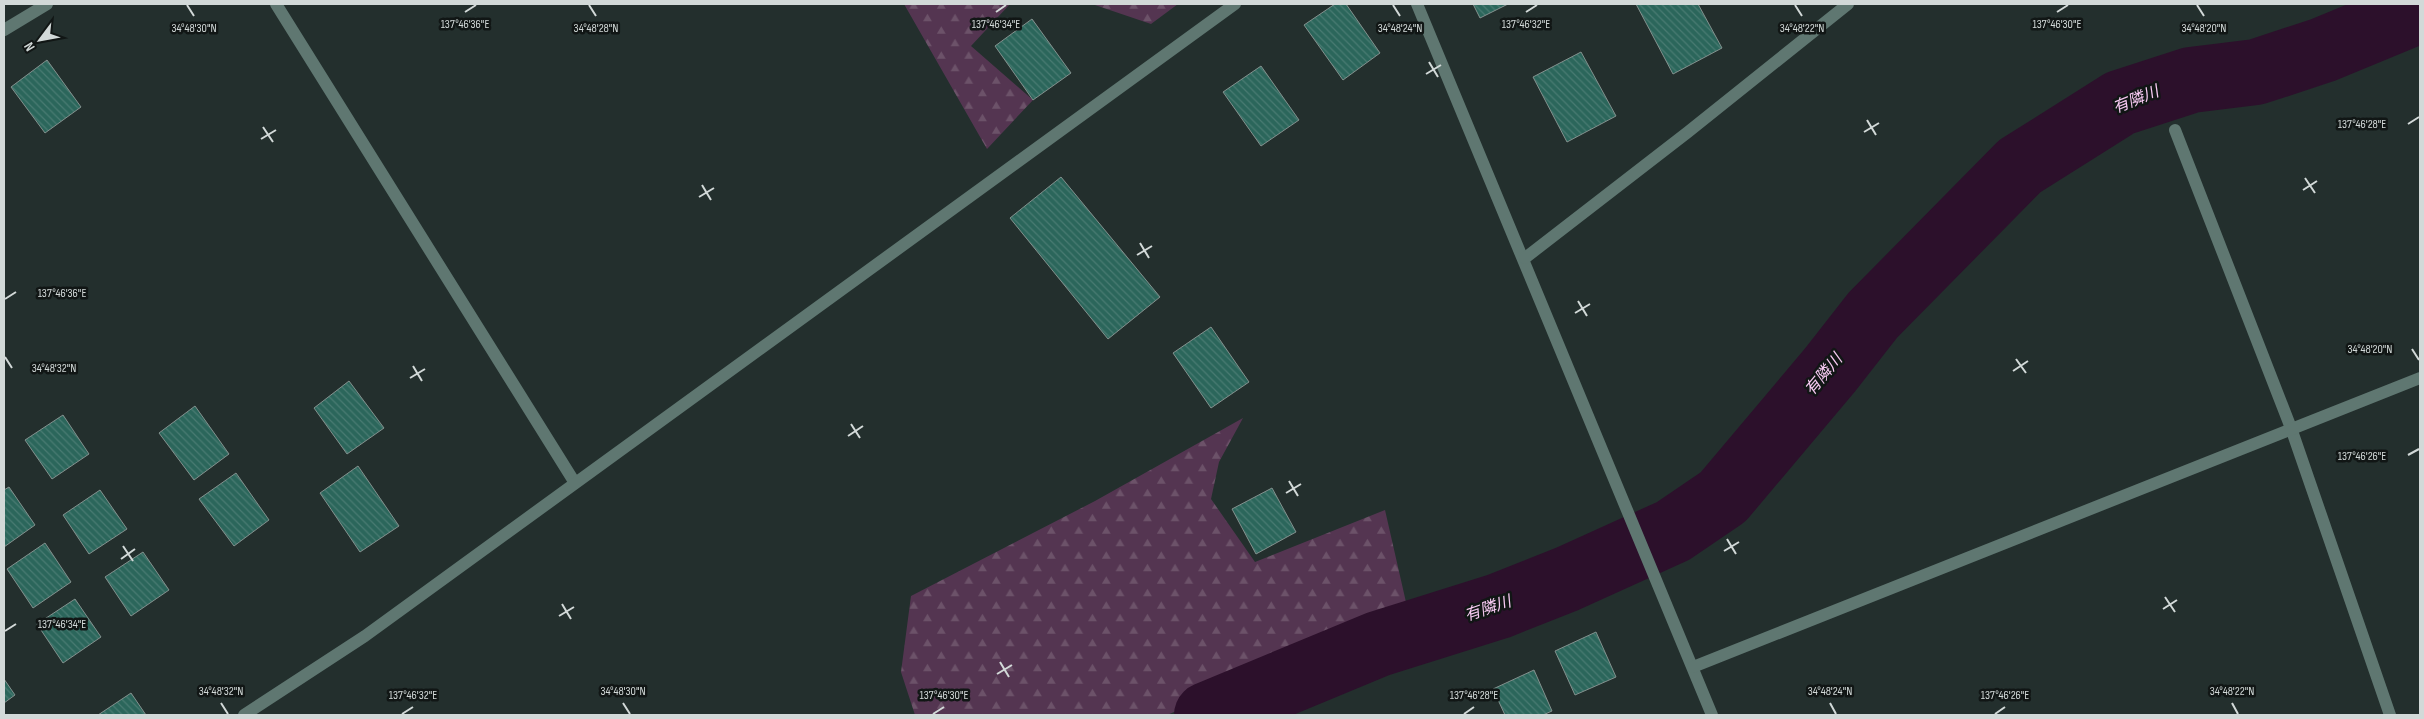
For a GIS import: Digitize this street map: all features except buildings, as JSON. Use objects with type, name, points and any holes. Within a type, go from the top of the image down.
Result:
[{"type":"street","points":[[4,30],[46,4]]},
{"type":"street","points":[[276,4],[575,483]]},
{"type":"street","points":[[244,715],[365,636],[1235,4]]},
{"type":"street","points":[[1417,4],[1525,258],[1712,715]]},
{"type":"street","points":[[1525,258],[1848,4]]},
{"type":"street","points":[[2175,130],[2291,428],[2390,715]]},
{"type":"street","points":[[1693,667],[2420,378]]},
{"type":"green space","points":[[904,4],[1010,4],[971,46],[1033,100],[987,149]]},
{"type":"green space","points":[[1092,4],[1178,4],[1151,24]]},
{"type":"green space","points":[[1243,418],[1219,462],[1211,499],[1255,562],[1385,510],[1408,611],[1167,715],[915,715],[901,672],[911,596],[1095,501]]},
{"type":"waterway","name":"有隣川","points":[[1207,715],[1378,644],[1499,606],[1567,579],[1673,531],[1723,497],[1830,370],[1873,315],[2020,166],[2120,103],[2191,80],[2256,72],[2323,50],[2420,10]]}]
